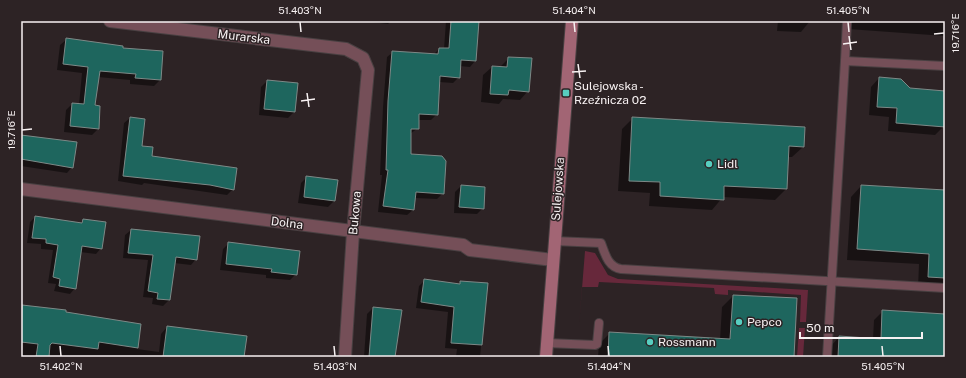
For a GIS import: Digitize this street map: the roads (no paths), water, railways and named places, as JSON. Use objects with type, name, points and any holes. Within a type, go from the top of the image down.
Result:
[{"type":"main road","name":"Sulejowska","points":[[546,357],[572,21]]},
{"type":"street","name":"Murarska","points":[[110,21],[346,49],[363,58],[368,70]]},
{"type":"street","name":"Bukowa","points":[[345,357],[353,232],[368,70]]},
{"type":"street","name":"Dolna","points":[[21,189],[462,245],[470,250],[553,260]]},
{"type":"lane","points":[[827,357],[847,21]]},
{"type":"lane","points":[[845,61],[945,66]]},
{"type":"lane","points":[[554,241],[601,243],[610,262],[616,268],[621,269],[945,288]]},
{"type":"lane","points":[[547,343],[595,346],[597,344],[599,323]]},
{"type":"place","name":"Sulejowska - Rzeźnicza 02","points":[[566,93]]},
{"type":"place","name":"Lidl","points":[[709,164]]},
{"type":"place","name":"Pepco","points":[[739,322]]},
{"type":"place","name":"Rossmann","points":[[650,342]]}]
